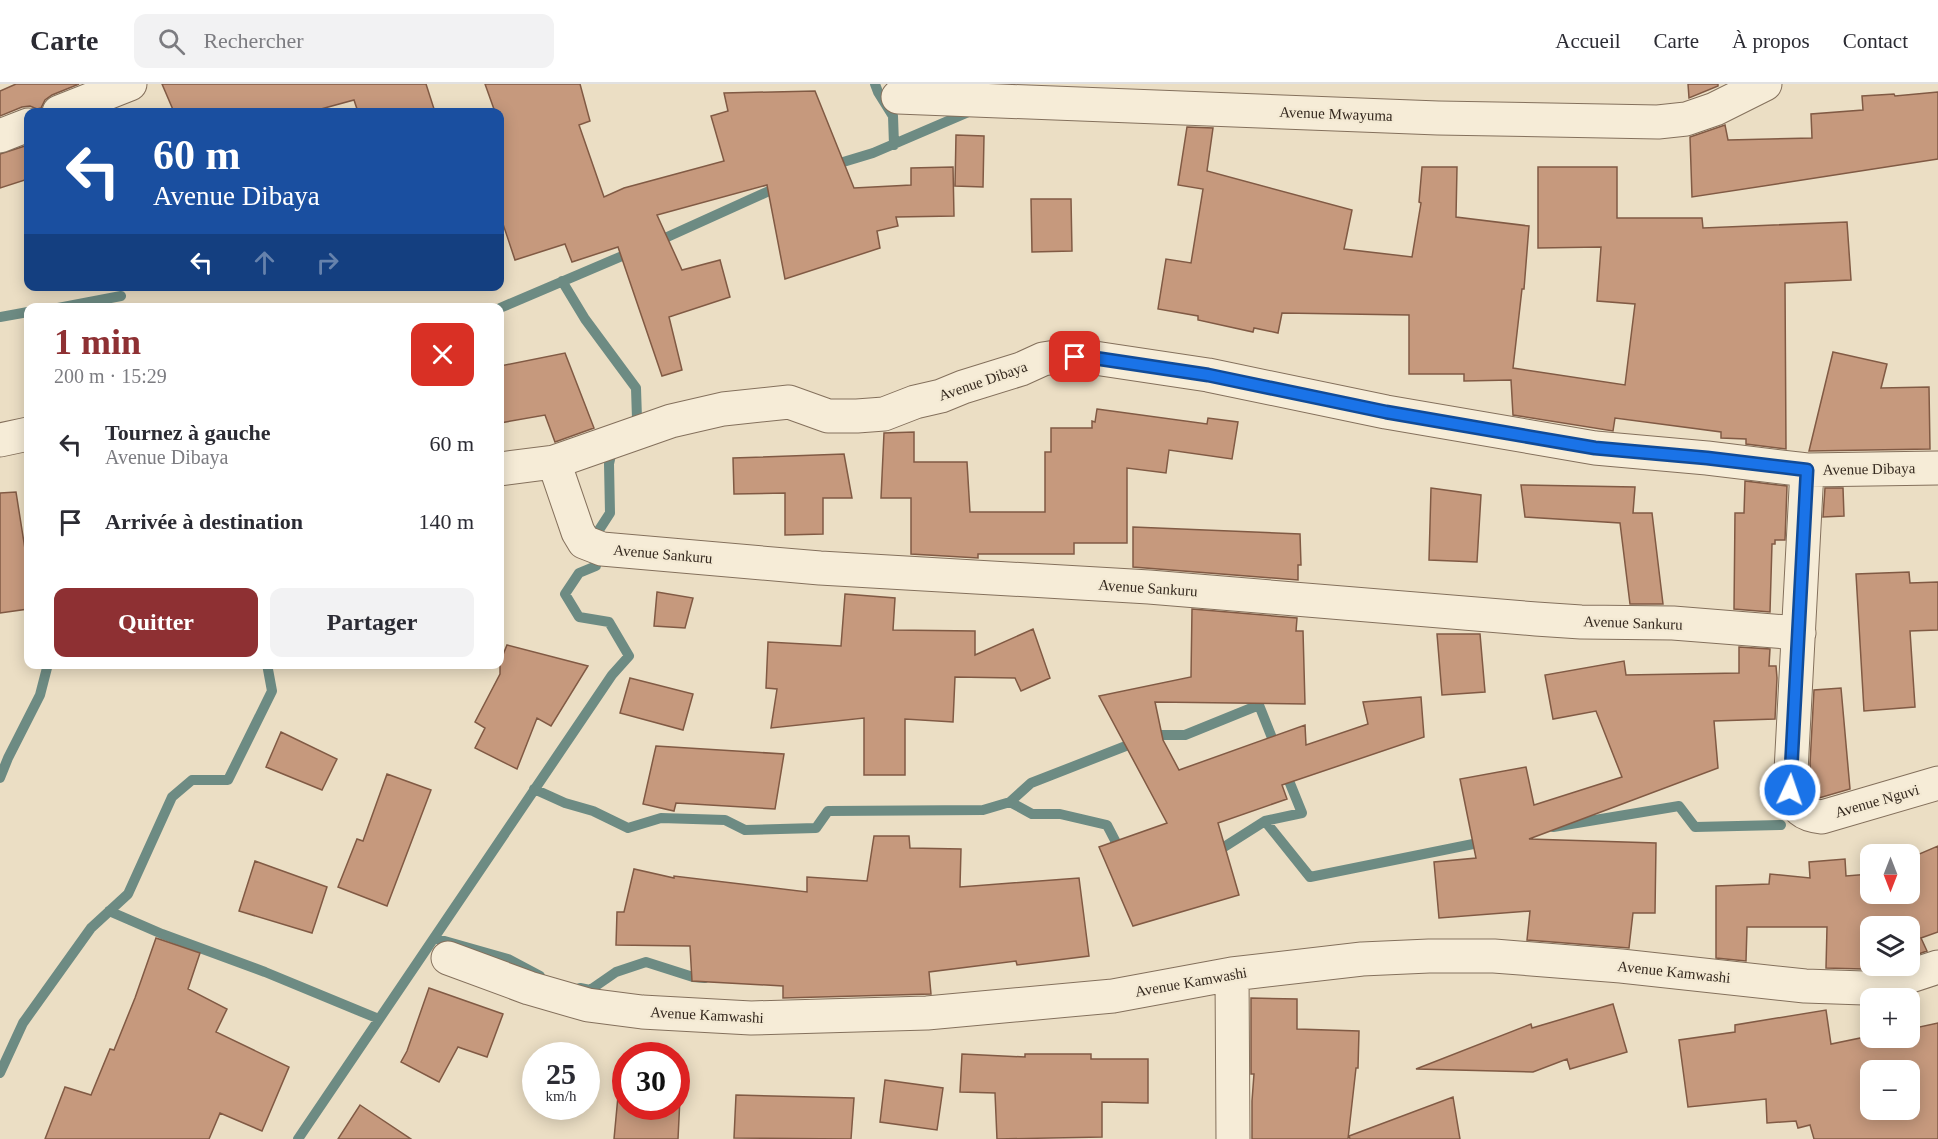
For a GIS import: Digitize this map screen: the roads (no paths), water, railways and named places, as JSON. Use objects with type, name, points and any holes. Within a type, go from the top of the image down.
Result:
[{"type":"street","points":[[69,108],[130,84]]},
{"type":"street","name":"Avenue Mwayuma","points":[[898,97],[1438,118],[1658,122],[1686,119],[1715,109],[1765,84]]},
{"type":"street","points":[[0,136],[24,127]]},
{"type":"street","name":"Avenue Dibaya","points":[[504,468],[554,462],[671,421],[723,409],[789,402],[828,416],[857,417],[884,414],[1021,369],[1043,359],[1062,356],[1088,357],[1208,375],[1386,412],[1595,448],[1807,470],[1938,468]]},
{"type":"street","points":[[0,440],[24,435]]},
{"type":"street","name":"Avenue Sankuru","points":[[554,462],[578,532],[584,542],[602,549],[820,568],[1149,587],[1536,619],[1673,623],[1799,633]]},
{"type":"street","name":"Avenue Nguvi","points":[[1807,470],[1790,790],[1794,804],[1810,815],[1822,817],[1938,783]]},
{"type":"street","name":"Avenue Kamwashi","points":[[448,958],[529,988],[588,1005],[642,1012],[751,1018],[927,1013],[1113,996],[1232,974],[1362,959],[1429,956],[1494,956],[1621,966],[1805,986],[1864,988],[1880,986],[1938,967]]},
{"type":"street","points":[[1232,974],[1233,1139]]},
{"type":"waterway","points":[[875,84],[893,116],[894,145]]},
{"type":"waterway","points":[[830,166],[873,153],[971,111]]},
{"type":"waterway","points":[[654,243],[780,186]]},
{"type":"waterway","points":[[504,306],[634,251]]},
{"type":"waterway","points":[[562,281],[585,319],[636,388],[637,419],[630,424]]},
{"type":"waterway","points":[[84,303],[121,296]]},
{"type":"waterway","points":[[0,317],[24,313]]},
{"type":"waterway","points":[[298,1139],[612,675],[629,656],[609,622],[579,617],[565,594],[579,573],[596,566],[599,530],[610,513],[609,464],[613,446]]},
{"type":"waterway","points":[[0,778],[40,695],[47,669]]},
{"type":"waterway","points":[[0,1073],[23,1023],[91,928],[128,894],[172,797],[192,780],[228,780],[272,691],[268,669]]},
{"type":"waterway","points":[[534,789],[565,803],[593,811],[628,828],[661,818],[725,820],[745,830],[816,828],[828,811],[983,810],[1010,802],[1031,783],[1154,735],[1185,735],[1259,705],[1276,748]]},
{"type":"waterway","points":[[1265,821],[1302,813],[1285,771]]},
{"type":"waterway","points":[[1010,802],[1032,814],[1060,814],[1107,825],[1122,854]]},
{"type":"waterway","points":[[1553,827],[1679,806],[1695,827],[1781,825]]},
{"type":"waterway","points":[[1213,854],[1265,821],[1310,877],[1488,841]]},
{"type":"waterway","points":[[109,911],[379,1019]]},
{"type":"waterway","points":[[434,938],[508,959],[540,976]]},
{"type":"waterway","points":[[580,988],[590,990],[616,972],[646,962],[693,977],[705,978]]}]
